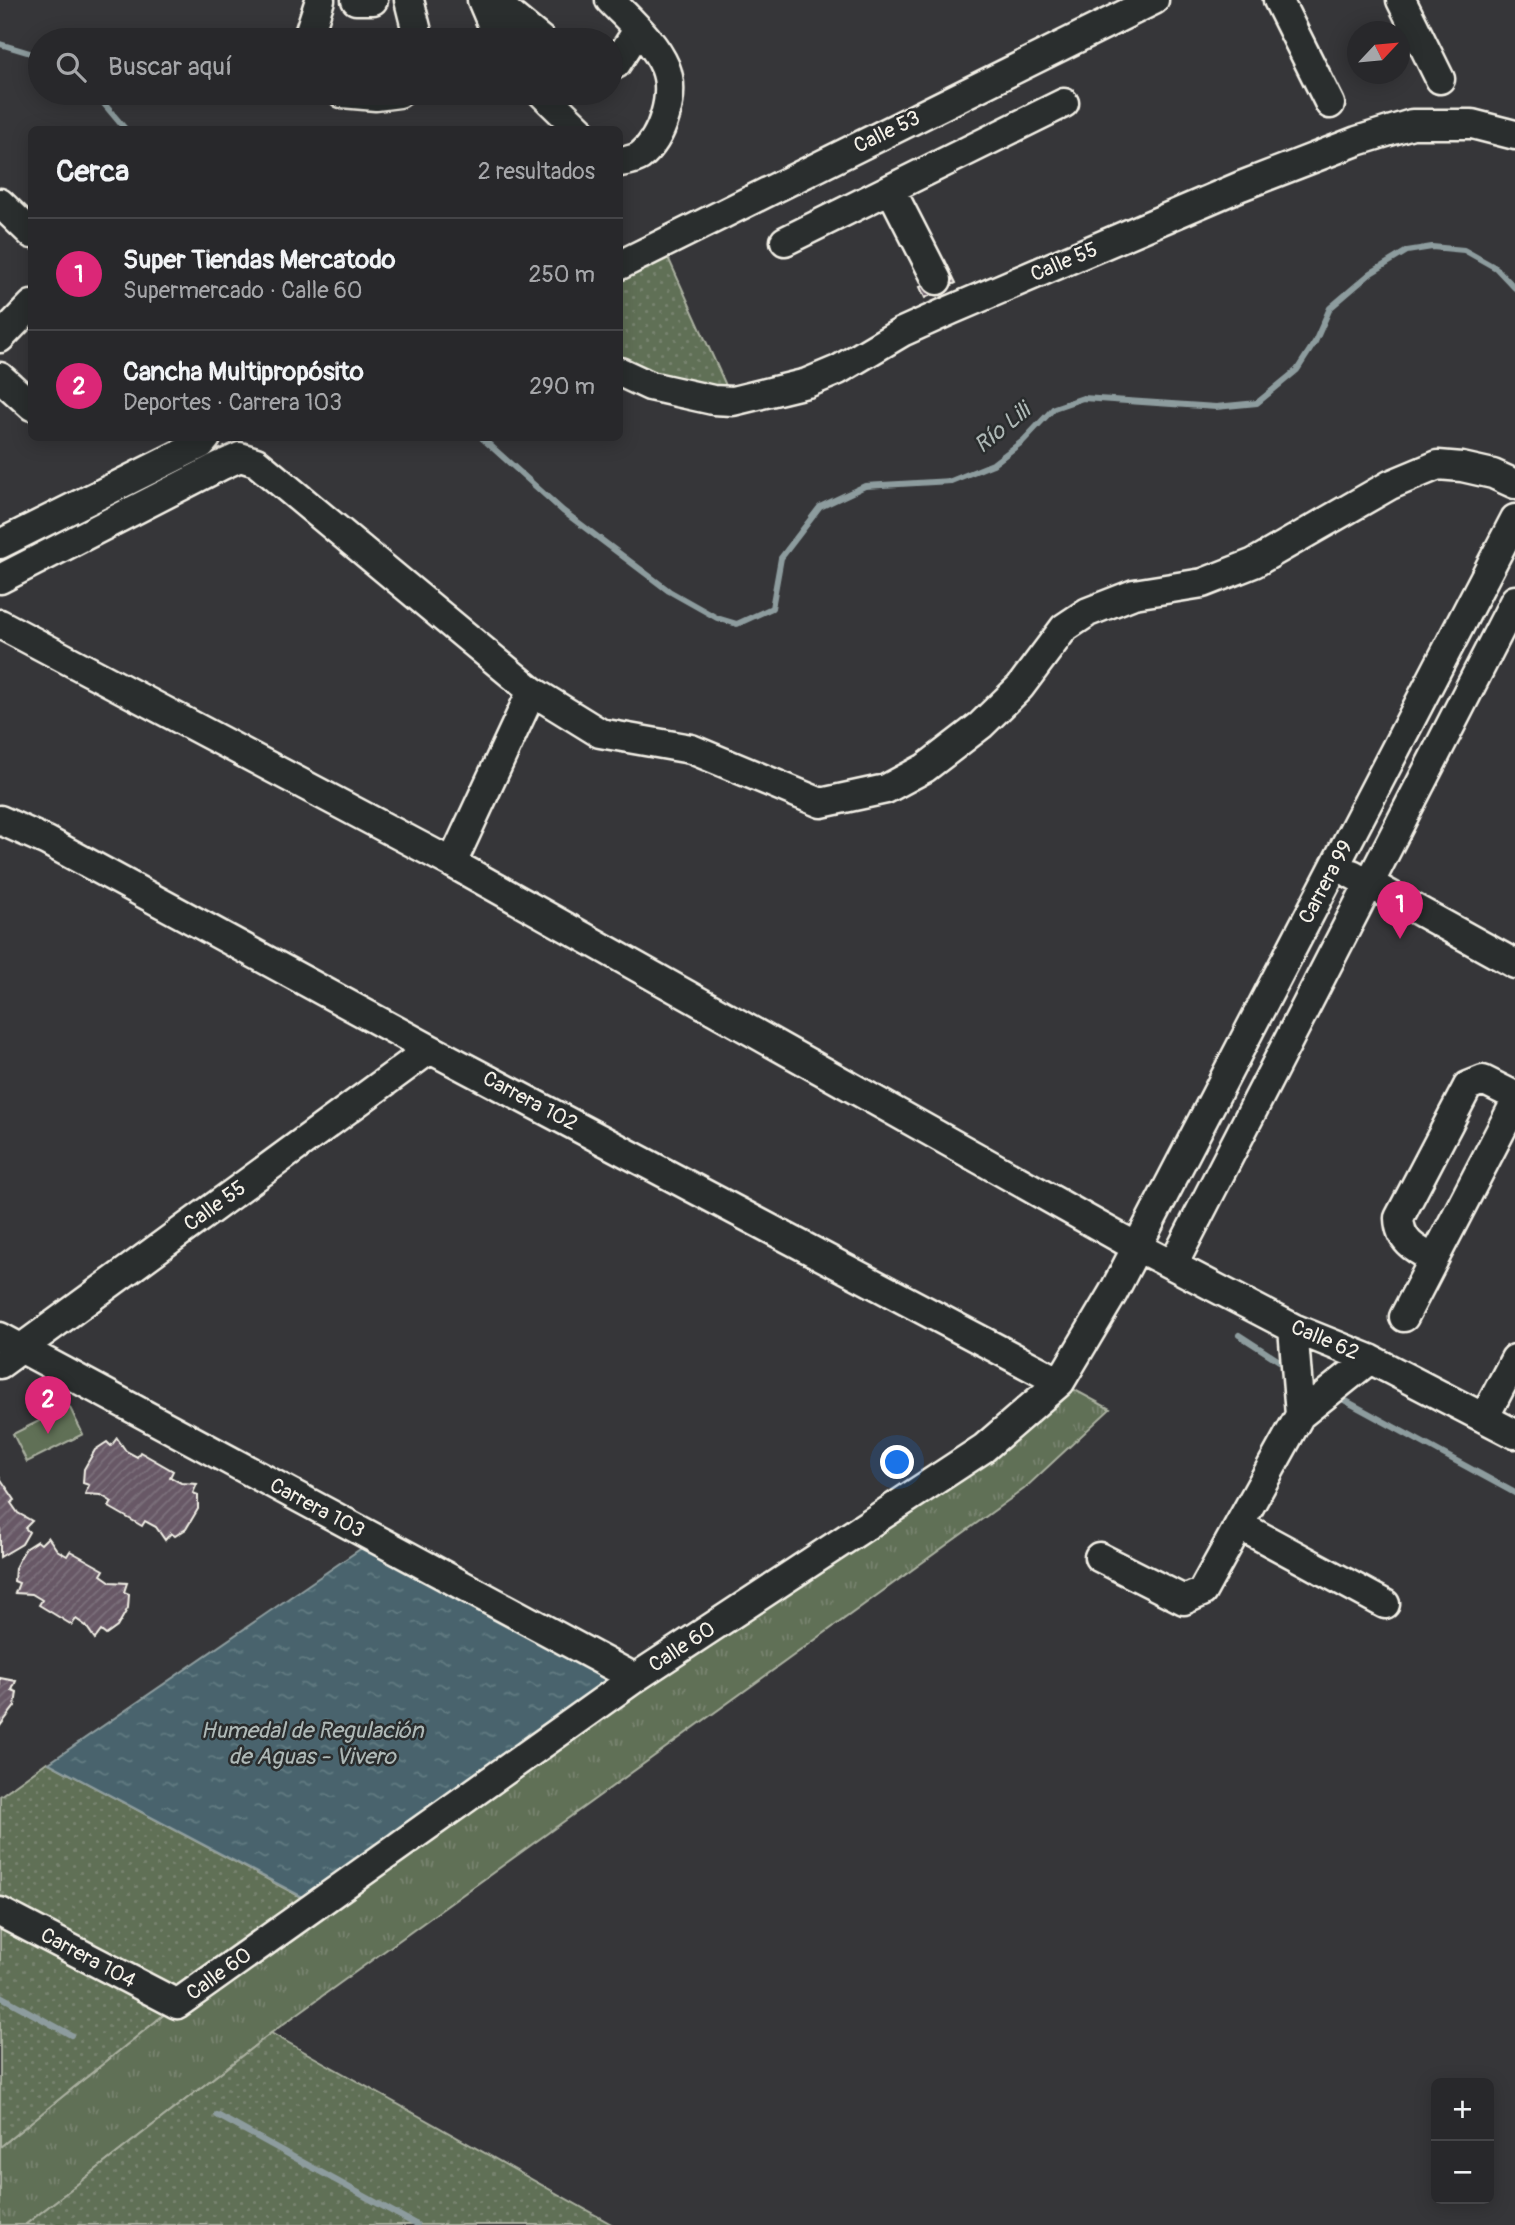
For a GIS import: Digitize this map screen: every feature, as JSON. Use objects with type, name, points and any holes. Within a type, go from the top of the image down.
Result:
[{"type":"street","points":[[311,28],[320,0]]},
{"type":"street","points":[[356,0],[373,0]]},
{"type":"street","points":[[409,0],[416,28]]},
{"type":"street","points":[[482,0],[494,28]]},
{"type":"street","points":[[492,0],[526,28]]},
{"type":"street","points":[[610,0],[638,30],[666,69],[668,90],[662,125],[652,145],[638,158],[623,161]]},
{"type":"street","name":"Calle 53","points":[[623,264],[1154,0]]},
{"type":"street","points":[[1278,0],[1330,104]]},
{"type":"street","points":[[1401,0],[1440,79]]},
{"type":"street","points":[[623,52],[638,30]]},
{"type":"street","points":[[785,241],[1064,103]]},
{"type":"street","points":[[554,105],[576,126]]},
{"type":"street","name":"Calle 55","points":[[623,373],[650,386],[713,400],[733,401],[807,383],[838,370],[902,332],[943,293],[1241,186],[1357,141],[1412,124],[1472,124],[1515,135]]},
{"type":"street","points":[[891,190],[943,293]]},
{"type":"street","points":[[0,203],[28,230]]},
{"type":"street","points":[[0,338],[28,309]]},
{"type":"street","points":[[0,377],[28,402]]},
{"type":"street","points":[[0,544],[203,441]]},
{"type":"street","points":[[0,579],[240,457],[256,462],[532,691],[600,733],[691,749],[821,803],[886,789],[925,768],[982,725],[1020,687],[1064,628],[1088,612],[1134,594],[1203,583],[1254,563],[1390,485],[1438,465],[1472,469],[1515,484]]},
{"type":"street","name":"Carrera 99","points":[[1136,1245],[1515,519]]},
{"type":"street","name":"Carrera 99","points":[[1173,1265],[1515,600]]},
{"type":"street","name":"Calle 62","points":[[0,624],[452,863],[1173,1265],[1293,1328],[1370,1359],[1515,1434]]},
{"type":"street","points":[[452,863],[532,691]]},
{"type":"street","name":"Carrera 102","points":[[0,820],[59,847],[430,1049],[1060,1382]]},
{"type":"street","points":[[1336,864],[1515,964]]},
{"type":"street","name":"Calle 55","points":[[7,1350],[430,1049]]},
{"type":"street","points":[[1434,1259],[1408,1243],[1402,1236],[1399,1218],[1468,1086],[1483,1080],[1515,1096]]},
{"type":"street","points":[[1404,1317],[1515,1102]]},
{"type":"street","name":"Calle 60","points":[[177,2004],[635,1678],[987,1446],[1060,1382],[1113,1293],[1136,1245]]},
{"type":"street","points":[[1293,1328],[1300,1415]]},
{"type":"street","name":"Carrera 103","points":[[7,1350],[635,1678]]},
{"type":"street","points":[[1099,1557],[1184,1600],[1202,1592],[1300,1415],[1370,1359]]},
{"type":"street","points":[[1484,1418],[1515,1359]]},
{"type":"street","points":[[1239,1525],[1385,1604]]},
{"type":"street","name":"Carrera 104","points":[[0,1912],[177,2004]]},
{"type":"green space","points":[[662,244],[733,401],[623,373],[623,264]]},
{"type":"green space","points":[[1060,1382],[1110,1409],[1024,1489],[271,2033],[25,2225],[0,2225],[0,2147],[177,2004]]},
{"type":"green space","points":[[69,1406],[83,1434],[27,1462],[13,1434]]},
{"type":"green space","points":[[47,1762],[314,1904],[177,2004],[0,2147],[0,1796]]},
{"type":"green space","points":[[271,2033],[613,2225],[25,2225]]},
{"type":"water","name":"Humedal de Regulación de Aguas - Vivero","points":[[372,1541],[635,1678],[314,1903],[49,1763]]},
{"type":"building","points":[[945,260],[956,283],[925,298],[920,287],[940,278],[933,265]]},
{"type":"building","points":[[117,1438],[126,1451],[137,1457],[140,1452],[173,1471],[170,1477],[181,1483],[197,1484],[193,1493],[198,1495],[198,1509],[186,1529],[175,1536],[171,1533],[165,1540],[156,1527],[145,1521],[142,1526],[109,1507],[112,1502],[101,1495],[85,1494],[89,1485],[83,1483],[84,1469],[95,1450],[107,1442],[111,1446]]},
{"type":"building","points":[[0,1478],[15,1500],[11,1503],[18,1513],[32,1521],[25,1528],[29,1532],[22,1544],[0,1557]]},
{"type":"building","points":[[48,1537],[57,1550],[67,1556],[70,1551],[104,1570],[101,1575],[111,1582],[127,1583],[124,1592],[129,1594],[128,1608],[117,1627],[106,1635],[101,1631],[95,1639],[86,1626],[76,1619],[72,1625],[39,1605],[42,1600],[32,1594],[15,1593],[19,1583],[14,1581],[15,1568],[20,1558],[26,1548],[37,1541],[41,1544]]},
{"type":"building","points":[[0,1678],[16,1681],[12,1690],[17,1692],[15,1706],[0,1726]]},
{"type":"waterway","name":"Río Lili","points":[[0,44],[28,52]]},
{"type":"waterway","name":"Río Lili","points":[[105,105],[123,126]]},
{"type":"waterway","name":"Río Lili","points":[[485,441],[563,511],[669,591],[717,618],[737,624],[772,608],[781,558],[820,507],[865,486],[951,481],[993,464],[1023,441],[1054,408],[1083,398],[1216,407],[1257,403],[1297,370],[1315,342],[1330,308],[1371,273],[1407,251],[1432,247],[1464,250],[1496,268],[1515,288]]},
{"type":"waterway","points":[[1239,1335],[1287,1366]]},
{"type":"waterway","points":[[1335,1395],[1515,1493]]},
{"type":"waterway","points":[[0,1996],[71,2035]]},
{"type":"waterway","points":[[217,2115],[417,2225]]},
{"type":"place","name":"Super Tiendas Mercatodo","points":[[1400,939]]},
{"type":"place","name":"Cancha Multipropósito","points":[[48,1434]]}]
